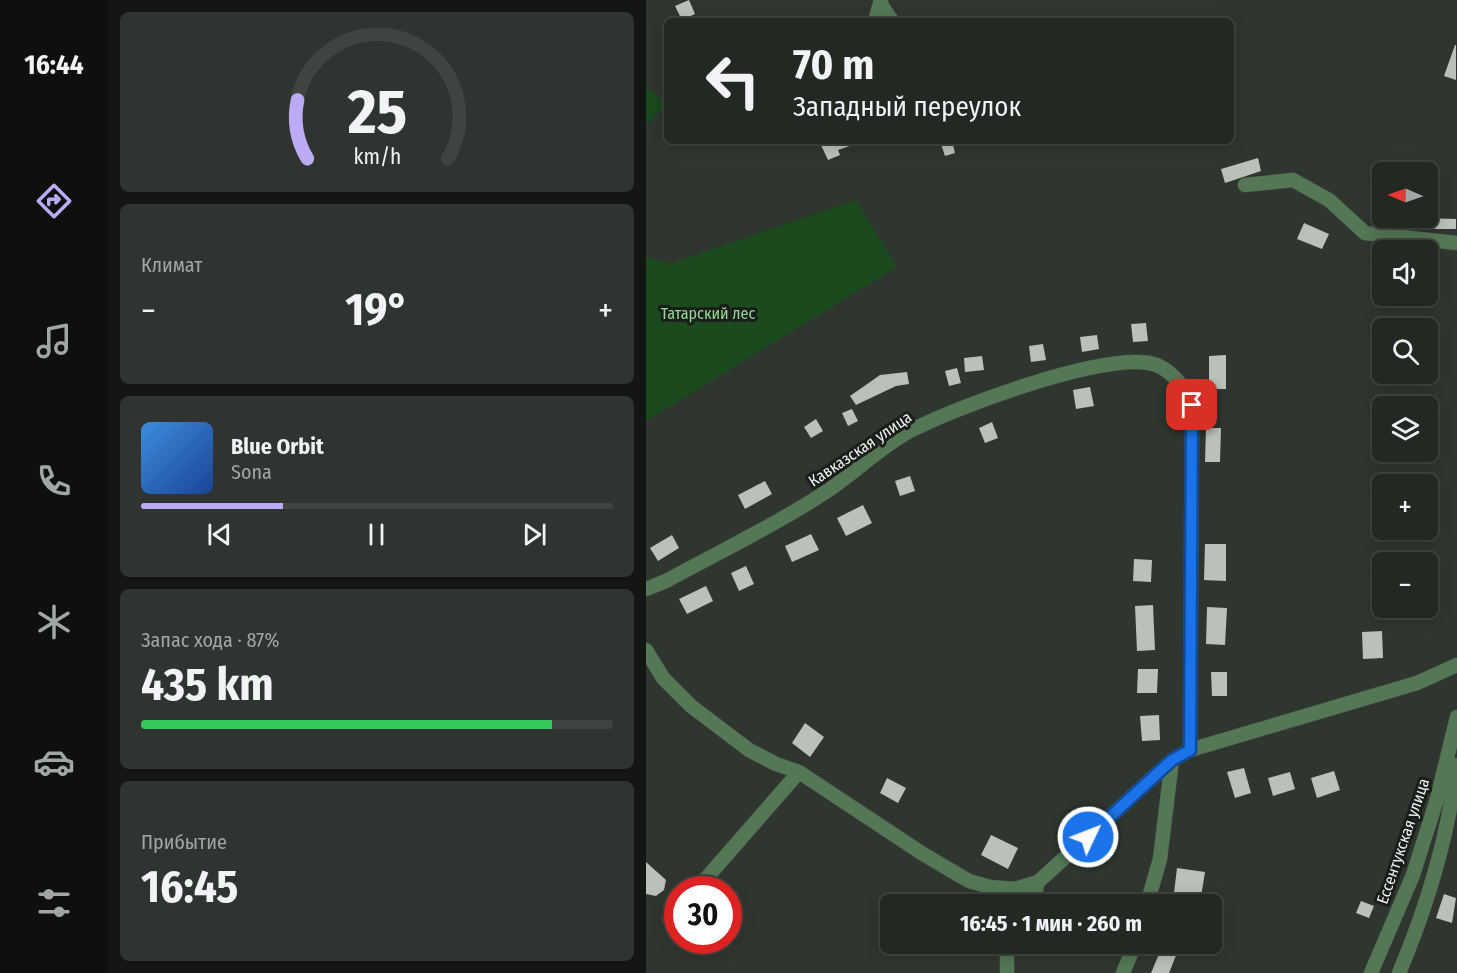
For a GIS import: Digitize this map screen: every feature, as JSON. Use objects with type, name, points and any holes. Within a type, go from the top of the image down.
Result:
[{"type":"street","points":[[876,18],[881,2]]},
{"type":"street","points":[[881,2],[890,18]]},
{"type":"street","points":[[1244,185],[1293,180],[1329,200],[1365,233],[1456,243]]},
{"type":"street","name":"Кавказская улица","points":[[646,589],[666,582],[821,496],[909,432],[1007,392],[1104,365],[1151,363],[1170,374],[1187,389],[1192,405],[1190,750]]},
{"type":"street","points":[[646,650],[662,678],[691,706],[749,750],[776,764],[799,772],[969,881],[990,887],[1015,889],[1038,882],[1172,760],[1190,750],[1417,683],[1456,665]]},
{"type":"street","name":"Ессентукская улица","points":[[1371,973],[1413,875],[1437,799],[1456,717]]},
{"type":"street","points":[[1150,894],[1160,859],[1172,760]]},
{"type":"street","points":[[1399,973],[1417,929],[1436,867],[1453,791],[1456,765]]},
{"type":"street","points":[[708,876],[799,772]]},
{"type":"street","points":[[1035,894],[1038,882]]},
{"type":"street","points":[[1007,954],[1007,973]]},
{"type":"street","points":[[1123,973],[1131,954]]},
{"type":"green space","points":[[646,87],[664,102],[664,107],[646,125]]},
{"type":"green space","name":"Татарский лес","points":[[856,200],[897,267],[646,421],[646,257],[670,264]]},
{"type":"building","points":[[689,0],[695,14],[681,18],[675,6]]},
{"type":"building","points":[[1456,45],[1456,80],[1444,76]]},
{"type":"building","points":[[855,144],[838,150],[840,155],[828,160],[821,145]]},
{"type":"building","points":[[941,144],[953,144],[955,153],[945,156]]},
{"type":"building","points":[[1258,158],[1261,171],[1225,183],[1221,169]]},
{"type":"building","points":[[1438,218],[1456,219],[1456,229],[1421,229],[1438,228]]},
{"type":"building","points":[[1304,223],[1329,234],[1322,249],[1297,239]]},
{"type":"building","points":[[1146,323],[1148,341],[1133,342],[1131,324]]},
{"type":"building","points":[[1097,335],[1099,349],[1082,352],[1080,337]]},
{"type":"building","points":[[1043,344],[1046,360],[1031,362],[1029,346]]},
{"type":"building","points":[[1226,355],[1226,389],[1209,389],[1209,356]]},
{"type":"building","points":[[982,356],[984,370],[965,372],[964,358]]},
{"type":"building","points":[[957,368],[961,383],[949,386],[945,371]]},
{"type":"building","points":[[907,372],[909,384],[896,386],[856,405],[850,396],[880,375]]},
{"type":"building","points":[[1090,387],[1094,406],[1076,409],[1073,390]]},
{"type":"building","points":[[852,409],[858,421],[848,426],[842,413]]},
{"type":"building","points":[[816,419],[823,431],[811,438],[804,427]]},
{"type":"building","points":[[992,422],[998,438],[985,443],[979,428]]},
{"type":"building","points":[[1206,428],[1221,428],[1220,462],[1205,462]]},
{"type":"building","points":[[910,476],[915,491],[900,496],[895,481]]},
{"type":"building","points":[[765,481],[772,494],[745,509],[738,495]]},
{"type":"building","points":[[863,505],[872,523],[846,536],[837,518]]},
{"type":"building","points":[[811,534],[819,550],[792,562],[785,546]]},
{"type":"building","points":[[672,535],[679,548],[658,561],[650,548]]},
{"type":"building","points":[[1205,544],[1226,544],[1226,581],[1204,580]]},
{"type":"building","points":[[1134,559],[1152,560],[1151,582],[1133,581]]},
{"type":"building","points":[[746,566],[754,584],[739,591],[731,573]]},
{"type":"building","points":[[706,586],[713,601],[687,614],[679,599]]},
{"type":"building","points":[[1153,605],[1155,650],[1137,651],[1135,606]]},
{"type":"building","points":[[1207,607],[1227,608],[1225,645],[1206,644]]},
{"type":"building","points":[[1382,631],[1383,658],[1363,659],[1362,632]]},
{"type":"building","points":[[1138,669],[1158,669],[1157,693],[1137,693]]},
{"type":"building","points":[[1211,672],[1227,672],[1227,696],[1212,696]]},
{"type":"building","points":[[1159,715],[1160,740],[1142,741],[1140,716]]},
{"type":"building","points":[[805,723],[824,737],[810,757],[792,743]]},
{"type":"building","points":[[1244,768],[1251,793],[1235,798],[1227,772]]},
{"type":"building","points":[[1334,771],[1340,790],[1317,798],[1311,778]]},
{"type":"building","points":[[1290,772],[1295,789],[1273,796],[1268,778]]},
{"type":"building","points":[[887,778],[906,788],[898,803],[880,793]]},
{"type":"building","points":[[991,835],[1018,848],[1008,869],[981,855]]},
{"type":"building","points":[[646,862],[664,878],[664,890],[656,896],[646,894]]},
{"type":"building","points":[[1177,868],[1205,872],[1201,894],[1174,893]]},
{"type":"building","points":[[1444,894],[1456,898],[1452,923],[1436,918]]},
{"type":"building","points":[[1361,901],[1374,906],[1369,918],[1356,913]]},
{"type":"building","points":[[1159,954],[1177,954],[1169,973],[1151,973]]},
{"type":"route","points":[[1088,837],[1172,760],[1190,750],[1192,405]]}]
